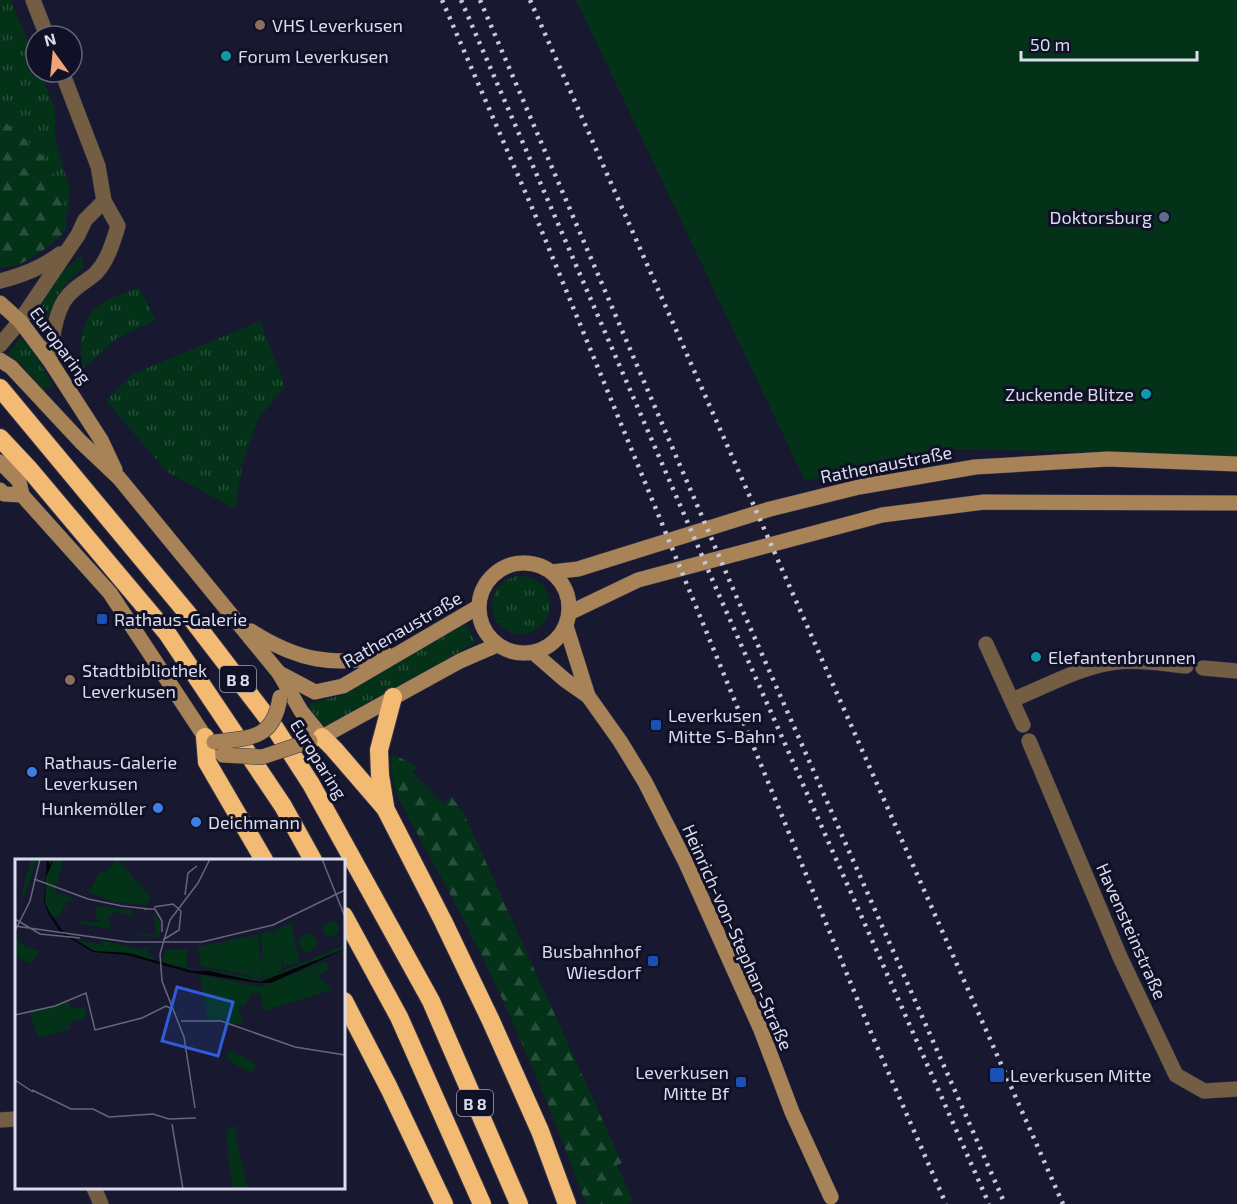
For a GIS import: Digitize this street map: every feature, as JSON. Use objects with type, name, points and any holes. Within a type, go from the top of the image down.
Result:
[{"type":"highway","name":"Europaring","points":[[0,388],[188,614],[273,725],[311,784],[431,1001],[519,1204]]},
{"type":"highway","name":"B 8","points":[[0,438],[30,470],[166,633],[283,806],[312,859]]},
{"type":"highway","points":[[385,808],[379,768],[379,750],[393,697]]},
{"type":"highway","points":[[316,739],[334,749],[385,808],[491,1021],[540,1131],[567,1204]]},
{"type":"highway","points":[[210,740],[207,762],[263,859]]},
{"type":"highway","name":"B 8","points":[[345,918],[399,1017],[482,1204]]},
{"type":"highway","points":[[345,1003],[389,1088],[444,1204]]},
{"type":"main road","name":"Europaring","points":[[0,303],[20,321],[50,361],[101,440],[119,478]]},
{"type":"main road","name":"Europaring","points":[[0,360],[11,367],[119,478],[279,673],[316,739]]},
{"type":"main road","name":"Rathenaustraße","points":[[552,572],[578,569],[770,509],[860,487],[975,467],[1108,459],[1237,464]]},
{"type":"main road","points":[[0,462],[19,481],[22,495],[110,593],[210,740],[223,755],[262,757],[316,739],[460,661],[497,645]]},
{"type":"main road","points":[[0,490],[4,494],[22,495]]},
{"type":"main road","points":[[567,619],[638,580],[882,515],[984,501],[1237,503]]},
{"type":"main road","points":[[521,563],[537,565],[552,572],[562,584],[568,597],[567,619],[558,638],[534,653],[511,652],[497,645],[487,634],[480,621],[478,607],[482,591],[491,577],[505,567],[521,563]]},
{"type":"main road","name":"Rathenaustraße","points":[[279,673],[315,692],[343,686],[478,607]]},
{"type":"main road","name":"Heinrich-von-Stephan-Straße","points":[[567,619],[588,696]]},
{"type":"main road","points":[[238,623],[273,646],[300,656],[341,663],[402,651]]},
{"type":"main road","name":"Heinrich-von-Stephan-Straße","points":[[534,653],[565,680],[588,696],[620,741],[645,782],[685,861],[761,1030],[792,1112],[832,1200]]},
{"type":"main road","points":[[210,740],[247,738],[265,732],[278,714],[279,673]]},
{"type":"street","points":[[33,0],[42,24]]},
{"type":"street","points":[[50,361],[54,330],[63,302],[78,285],[96,273],[112,247],[117,226],[104,201],[98,166],[67,84]]},
{"type":"street","points":[[0,345],[20,321],[78,235],[85,220],[104,201]]},
{"type":"street","points":[[0,280],[24,275],[45,265],[69,247]]},
{"type":"street","points":[[986,644],[1023,725]]},
{"type":"street","points":[[1012,700],[1085,670],[1116,662],[1186,666]]},
{"type":"street","points":[[1203,668],[1237,671]]},
{"type":"street","name":"Havensteinstraße","points":[[1029,741],[1120,957],[1176,1075],[1204,1091],[1237,1089]]},
{"type":"street","points":[[0,1120],[15,1119]]},
{"type":"street","points":[[94,1189],[101,1204]]},
{"type":"green space","points":[[0,0],[11,0],[24,32],[24,84],[45,84],[55,109],[55,136],[70,188],[68,217],[50,166],[30,144],[0,118]]},
{"type":"green space","points":[[576,0],[1237,0],[1237,456],[953,449],[805,481]]},
{"type":"green space","points":[[0,118],[46,160],[56,179],[66,215],[66,228],[63,233],[44,250],[21,264],[2,268],[0,268]]},
{"type":"green space","points":[[79,257],[82,257],[84,267],[64,287],[54,301],[45,328],[39,329],[30,318],[51,283]]},
{"type":"green space","points":[[139,288],[156,320],[119,337],[83,368],[81,339],[91,313],[107,300]]},
{"type":"green space","points":[[260,321],[285,386],[257,420],[243,462],[235,509],[166,471],[106,400],[133,374]]},
{"type":"green space","points":[[21,337],[33,351],[53,385],[42,390],[23,366],[8,353]]},
{"type":"green space","points":[[521,576],[532,578],[545,589],[550,605],[548,616],[537,629],[521,634],[510,632],[497,621],[492,605],[494,594],[505,581]]},
{"type":"green space","points":[[464,625],[468,626],[475,643],[326,726],[321,725],[309,706],[311,703],[342,695]]},
{"type":"green space","points":[[392,754],[417,766],[412,772],[443,804],[451,796],[464,814],[622,1163],[617,1165],[633,1201],[627,1204],[586,1204],[520,1038],[490,972],[397,795],[392,774]]},
{"type":"railway","points":[[442,0],[536,217],[872,1035],[946,1204]]},
{"type":"railway","points":[[461,0],[719,595],[989,1204]]},
{"type":"railway","points":[[480,0],[734,591],[1005,1204]]},
{"type":"railway","points":[[530,0],[1063,1204]]},
{"type":"place","name":"VHS Leverkusen","points":[[260,25]]},
{"type":"place","name":"Forum Leverkusen","points":[[226,56]]},
{"type":"place","name":"Doktorsburg","points":[[1164,217]]},
{"type":"place","name":"Zuckende Blitze","points":[[1146,394]]},
{"type":"place","name":"Rathaus-Galerie","points":[[102,619]]},
{"type":"place","name":"Elefantenbrunnen","points":[[1036,657]]},
{"type":"place","name":"Stadtbibliothek Leverkusen","points":[[70,680]]},
{"type":"place","name":"Leverkusen Mitte S-Bahn","points":[[656,725]]},
{"type":"place","name":"Rathaus-Galerie Leverkusen","points":[[32,772]]},
{"type":"place","name":"Hunkemöller","points":[[158,808]]},
{"type":"place","name":"Deichmann","points":[[196,822]]},
{"type":"place","name":"Busbahnhof Wiesdorf","points":[[653,961]]},
{"type":"place","name":"Leverkusen Mitte","points":[[997,1075]]},
{"type":"place","name":"Leverkusen Mitte Bf","points":[[741,1082]]}]
